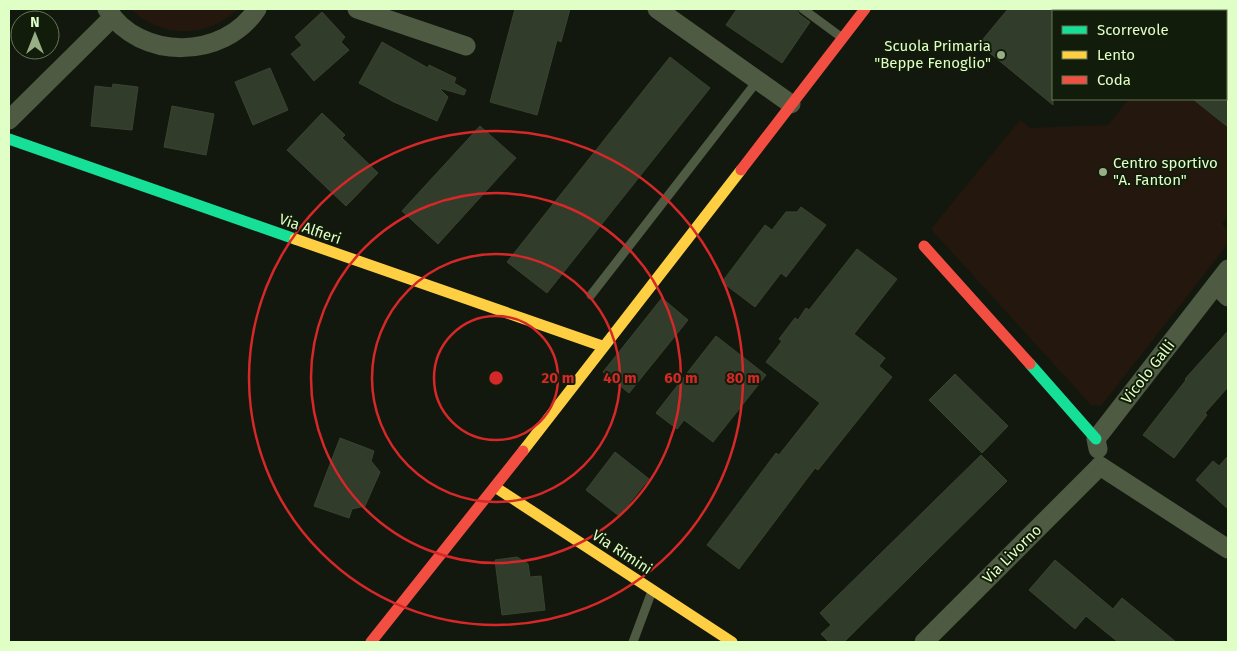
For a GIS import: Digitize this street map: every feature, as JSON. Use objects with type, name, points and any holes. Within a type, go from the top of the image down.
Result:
[{"type":"street","points":[[9,120],[110,13],[137,37],[166,47],[196,48],[226,38],[250,20],[257,9]]},
{"type":"street","points":[[357,9],[466,46]]},
{"type":"street","points":[[657,9],[791,104]]},
{"type":"street","points":[[371,642],[495,487],[602,346],[865,9]]},
{"type":"street","name":"Via Alfieri","points":[[9,139],[602,346]]},
{"type":"street","points":[[924,246],[1096,439],[1100,466],[1228,549]]},
{"type":"street","name":"Vicolo Galli","points":[[1096,439],[1222,291],[1228,268]]},
{"type":"street","name":"Via Livorno","points":[[924,642],[1100,466]]},
{"type":"street","name":"Via Rimini","points":[[495,487],[723,639]]},
{"type":"lane","points":[[803,9],[842,38]]},
{"type":"lane","points":[[591,295],[758,80]]},
{"type":"lane","points":[[633,642],[652,590]]},
{"type":"shaded area","points":[[131,9],[239,9],[226,19],[212,26],[191,31],[180,31],[158,27]]},
{"type":"shaded area","name":"Centro sportivo \"A. Fanton\"","points":[[1228,9],[1228,216],[1222,224],[1228,230],[1228,244],[1101,406],[1091,405],[931,229],[1020,120],[1030,128],[1108,125],[1128,100],[1227,100],[1227,10],[1201,10]]},
{"type":"building","points":[[515,9],[570,9],[561,42],[557,40],[537,115],[490,102]]},
{"type":"building","points":[[737,9],[797,9],[799,14],[810,22],[782,63],[726,25]]},
{"type":"building","points":[[1008,9],[1053,9],[1053,105],[979,44]]},
{"type":"building","points":[[322,12],[345,37],[341,42],[349,50],[314,81],[291,54],[302,45],[295,37]]},
{"type":"building","points":[[382,42],[428,68],[429,65],[456,78],[454,83],[466,90],[464,95],[439,88],[448,97],[437,121],[394,102],[359,83]]},
{"type":"building","points":[[670,57],[710,88],[547,293],[507,262]]},
{"type":"building","points":[[270,68],[288,110],[253,125],[235,82]]},
{"type":"building","points":[[113,84],[138,87],[132,130],[91,126],[95,86],[112,88]]},
{"type":"building","points":[[1228,99],[1228,127],[1194,100]]},
{"type":"building","points":[[172,106],[214,114],[206,155],[164,147]]},
{"type":"building","points":[[322,113],[345,135],[342,138],[378,173],[346,206],[287,150]]},
{"type":"building","points":[[480,126],[516,158],[438,244],[402,211]]},
{"type":"building","points":[[801,207],[826,225],[786,277],[781,273],[755,307],[722,282],[765,225],[772,230],[786,212],[797,212]]},
{"type":"building","points":[[857,249],[897,279],[854,334],[885,358],[879,366],[892,377],[818,470],[815,468],[739,569],[707,545],[776,453],[779,455],[820,403],[766,362],[782,341],[779,339],[795,318],[798,320],[806,308],[809,310]]},
{"type":"building","points":[[662,298],[688,320],[629,393],[603,372]]},
{"type":"building","points":[[1228,331],[1228,387],[1205,413],[1207,415],[1174,458],[1143,435],[1185,379]]},
{"type":"building","points":[[716,336],[766,375],[713,442],[684,420],[677,429],[656,413]]},
{"type":"building","points":[[955,374],[1008,426],[982,453],[929,400]]},
{"type":"building","points":[[340,438],[374,451],[371,461],[380,472],[365,506],[352,509],[349,518],[314,506]]},
{"type":"building","points":[[615,452],[649,479],[619,516],[586,490]]},
{"type":"building","points":[[981,455],[1007,481],[844,642],[829,642],[821,634],[831,625],[820,613]]},
{"type":"building","points":[[1228,456],[1228,509],[1196,480],[1213,461],[1219,466]]},
{"type":"building","points":[[517,557],[528,564],[530,577],[541,576],[545,610],[502,615],[495,560]]},
{"type":"building","points":[[1055,560],[1113,609],[1122,598],[1176,642],[1118,642],[1086,616],[1075,629],[1029,590]]},
{"type":"traffic: fast","points":[[9,139],[295,239]]},
{"type":"traffic: fast","points":[[1030,364],[1096,439]]},
{"type":"traffic: slow","points":[[523,451],[741,170]]},
{"type":"traffic: slow","points":[[295,239],[602,346]]},
{"type":"traffic: slow","points":[[495,487],[732,642]]},
{"type":"traffic: jam","points":[[741,170],[865,9]]},
{"type":"traffic: jam","points":[[924,246],[1030,364]]},
{"type":"traffic: jam","points":[[371,642],[523,451]]},
{"type":"place","name":"Scuola Primaria \"Beppe Fenoglio\"","points":[[1001,55]]},
{"type":"place","name":"Centro sportivo \"A. Fanton\"","points":[[1103,172]]}]
